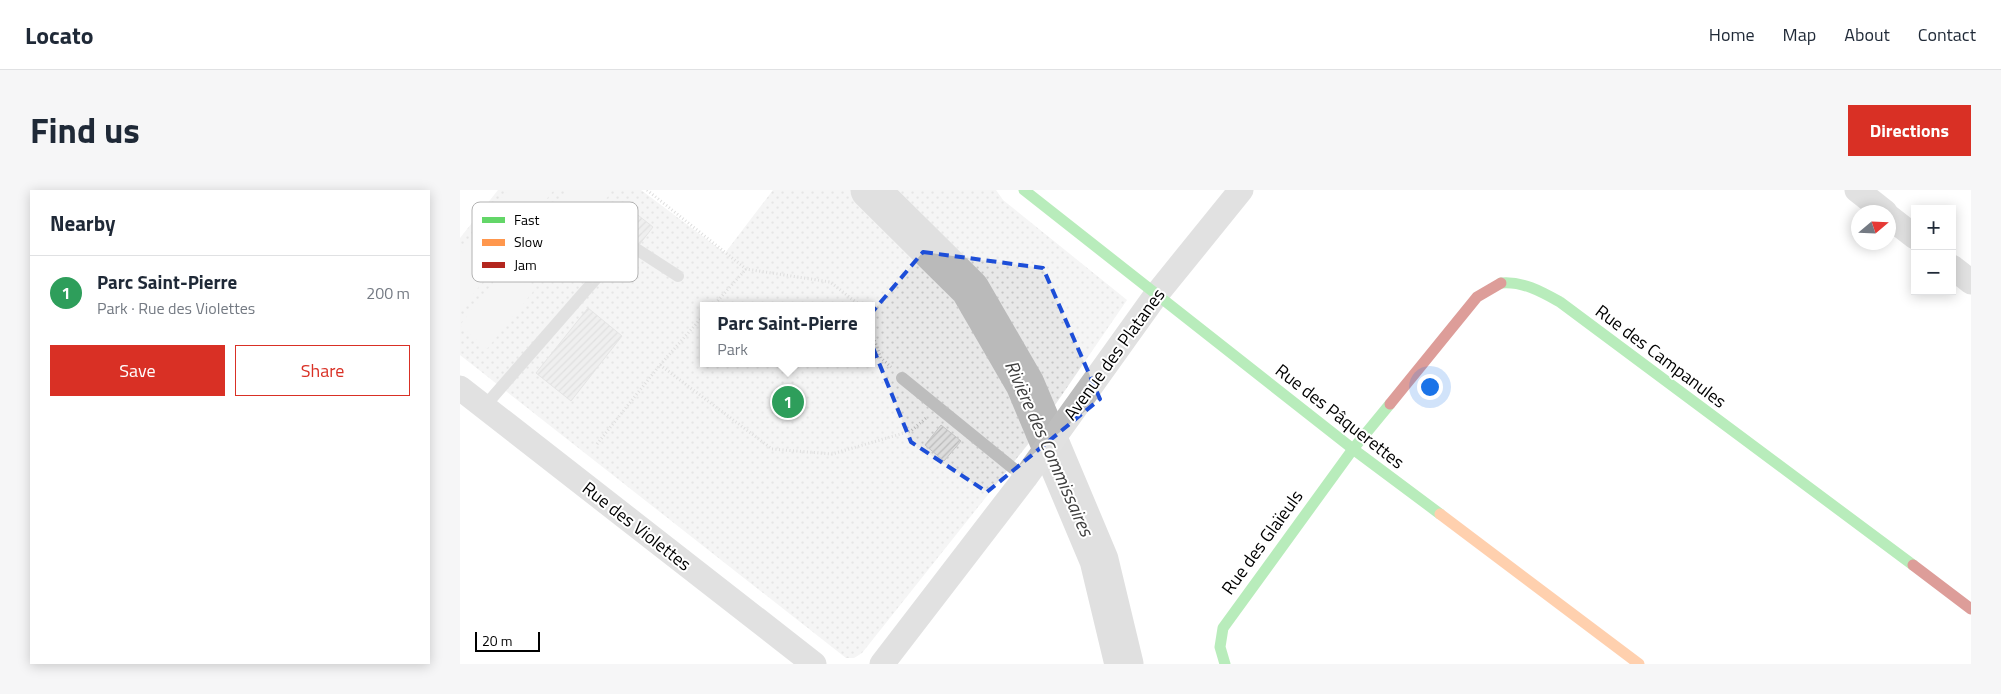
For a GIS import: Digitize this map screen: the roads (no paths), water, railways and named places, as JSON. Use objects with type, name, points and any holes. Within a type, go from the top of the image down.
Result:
[{"type":"street","name":"Rue des Pâquerettes","points":[[1024,190],[1353,449],[1639,664]]},
{"type":"street","name":"Avenue des Platanes","points":[[882,664],[1025,478],[1156,295],[1241,190]]},
{"type":"street","points":[[1857,190],[1876,205]]},
{"type":"street","points":[[1896,222],[1911,234]]},
{"type":"street","points":[[1956,270],[1971,282]]},
{"type":"street","name":"Rue des Campanules","points":[[1353,449],[1478,297],[1495,285],[1514,283],[1535,288],[1560,302],[1971,609]]},
{"type":"street","name":"Rue des Violettes","points":[[460,388],[814,664]]},
{"type":"street","name":"Rue des Glaïeuls","points":[[1226,664],[1220,646],[1223,628],[1353,449]]},
{"type":"lane","points":[[638,250],[678,276]]},
{"type":"lane","points":[[484,407],[593,282]]},
{"type":"lane","points":[[902,378],[1025,478]]},
{"type":"waterway","name":"Rivière des Commissaires","points":[[870,190],[970,289],[1025,384],[1099,560],[1124,664]]},
{"type":"place","name":"Parc Saint-Pierre","points":[[788,402]]}]
